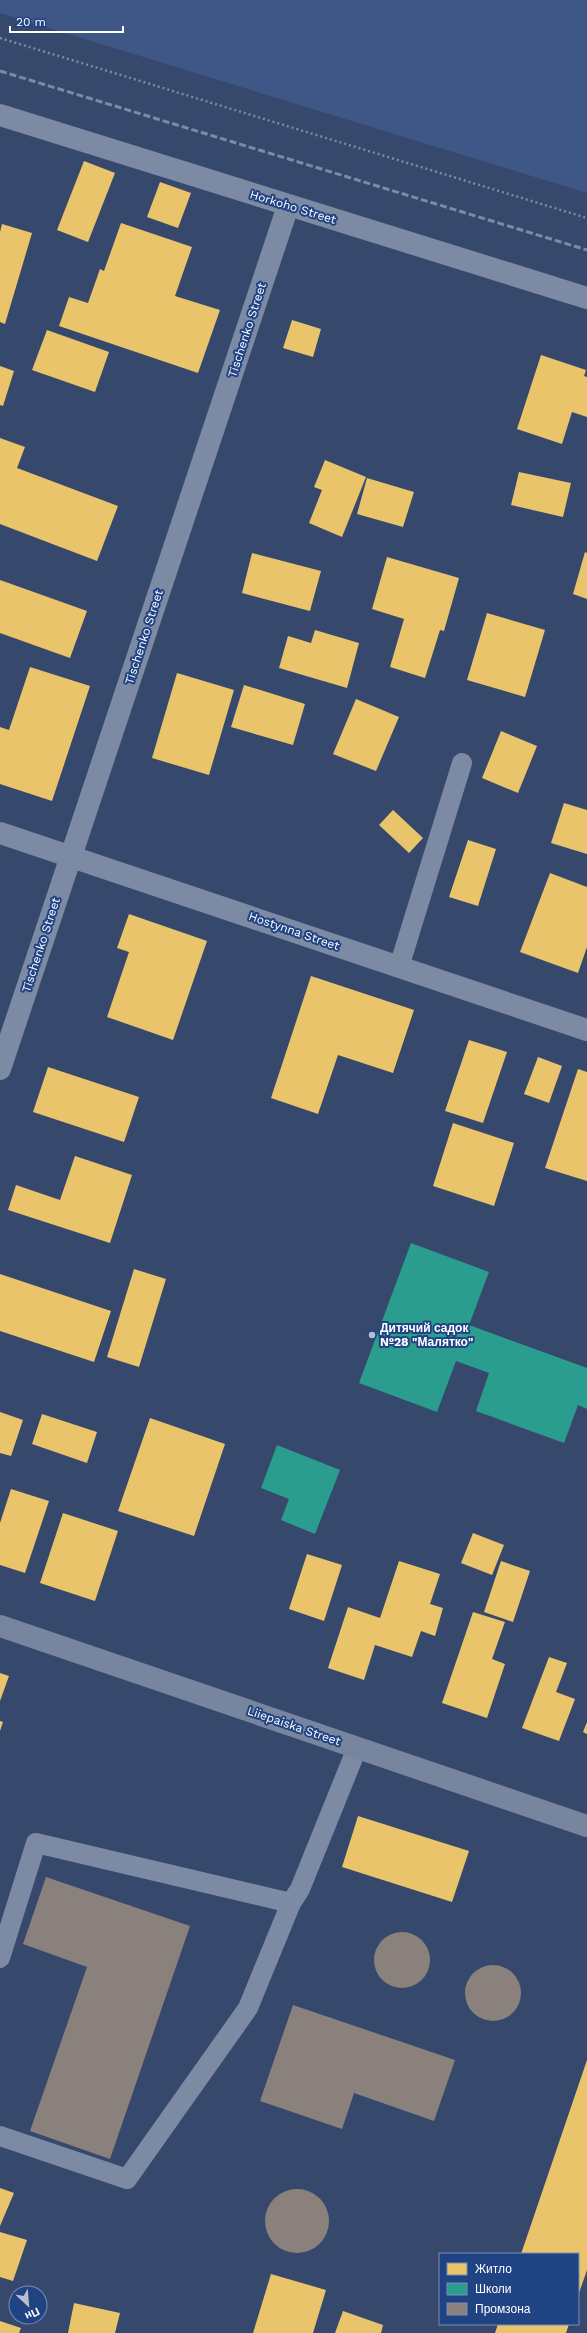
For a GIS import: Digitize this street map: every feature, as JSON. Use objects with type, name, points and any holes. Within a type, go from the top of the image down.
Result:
[{"type":"main road","name":"Liiepaiska Street","points":[[0,1626],[587,1826]]},
{"type":"street","name":"Horkoho Street","points":[[0,115],[587,298]]},
{"type":"street","name":"Tischenko Street","points":[[0,1069],[288,206]]},
{"type":"street","name":"Hostynna Street","points":[[0,833],[587,1030]]},
{"type":"lane","points":[[399,966],[462,763]]},
{"type":"lane","points":[[0,2136],[127,2179],[248,2008],[291,1904],[300,1889],[357,1748]]},
{"type":"lane","points":[[0,1958],[36,1843],[291,1904]]},
{"type":"path","points":[[0,38],[587,218]]},
{"type":"water","points":[[0,0],[587,0],[587,193],[0,13]]},
{"type":"building: Житло","points":[[84,161],[115,173],[88,242],[57,230]]},
{"type":"building: Житло","points":[[160,182],[191,193],[178,228],[147,217]]},
{"type":"building: Житло","points":[[121,223],[192,247],[175,296],[220,310],[198,373],[59,326],[69,297],[88,303],[100,269],[104,271]]},
{"type":"building: Житло","points":[[2,224],[32,233],[5,324],[0,322],[0,232]]},
{"type":"building: Житло","points":[[292,320],[321,329],[313,357],[283,348]]},
{"type":"building: Житло","points":[[47,330],[109,352],[95,392],[32,370]]},
{"type":"building: Житло","points":[[541,355],[586,370],[584,376],[587,377],[587,417],[572,412],[562,444],[517,429]]},
{"type":"building: Житло","points":[[0,366],[14,371],[3,406],[0,405]]},
{"type":"building: Житло","points":[[0,438],[25,447],[17,468],[118,506],[97,561],[0,524]]},
{"type":"building: Житло","points":[[325,460],[366,477],[342,537],[309,523],[322,490],[314,487]]},
{"type":"building: Житло","points":[[519,472],[571,483],[563,517],[511,505]]},
{"type":"building: Житло","points":[[367,478],[414,492],[403,527],[357,514]]},
{"type":"building: Житло","points":[[585,552],[587,553],[587,599],[573,594]]},
{"type":"building: Житло","points":[[252,553],[321,571],[310,611],[242,593]]},
{"type":"building: Житло","points":[[387,557],[459,578],[444,631],[440,630],[425,678],[390,667],[404,619],[372,609]]},
{"type":"building: Житло","points":[[0,580],[87,611],[70,658],[0,633]]},
{"type":"building: Житло","points":[[487,613],[545,630],[525,697],[467,680]]},
{"type":"building: Житло","points":[[315,630],[359,643],[347,688],[279,668],[288,636],[311,643]]},
{"type":"building: Житло","points":[[30,667],[90,686],[52,801],[0,784],[0,727],[9,730]]},
{"type":"building: Житло","points":[[177,673],[234,690],[209,775],[152,758]]},
{"type":"building: Житло","points":[[244,685],[305,704],[293,745],[231,727]]},
{"type":"building: Житло","points":[[356,699],[399,717],[376,771],[333,754]]},
{"type":"building: Житло","points":[[501,731],[537,746],[518,793],[482,778]]},
{"type":"building: Житло","points":[[564,803],[587,810],[587,854],[551,843]]},
{"type":"building: Житло","points":[[393,810],[423,838],[409,853],[379,825]]},
{"type":"building: Житло","points":[[468,840],[496,849],[478,906],[449,897]]},
{"type":"building: Житло","points":[[550,873],[587,887],[587,947],[578,973],[520,952]]},
{"type":"building: Житло","points":[[129,914],[207,941],[173,1040],[107,1017],[129,952],[117,948]]},
{"type":"building: Житло","points":[[311,976],[414,1010],[393,1073],[338,1055],[318,1114],[271,1098]]},
{"type":"building: Житло","points":[[469,1040],[507,1052],[483,1123],[445,1111]]},
{"type":"building: Житло","points":[[538,1057],[562,1066],[549,1103],[524,1094]]},
{"type":"building: Житло","points":[[48,1067],[139,1097],[124,1142],[33,1112]]},
{"type":"building: Житло","points":[[578,1069],[587,1072],[587,1181],[545,1168]]},
{"type":"building: Житло","points":[[453,1123],[514,1143],[494,1206],[433,1186]]},
{"type":"building: Житло","points":[[75,1156],[132,1175],[110,1243],[8,1210],[16,1185],[60,1200]]},
{"type":"building: Житло","points":[[134,1269],[166,1279],[139,1367],[107,1357]]},
{"type":"building: Житло","points":[[0,1274],[111,1311],[94,1362],[0,1331]]},
{"type":"building: Житло","points":[[0,1412],[23,1420],[11,1456],[0,1453]]},
{"type":"building: Житло","points":[[42,1414],[97,1432],[87,1463],[32,1444]]},
{"type":"building: Житло","points":[[150,1418],[225,1444],[194,1536],[118,1511]]},
{"type":"building: Житло","points":[[11,1489],[49,1501],[25,1573],[0,1565],[0,1523]]},
{"type":"building: Житло","points":[[63,1513],[118,1531],[95,1601],[40,1583]]},
{"type":"building: Житло","points":[[473,1533],[504,1545],[492,1575],[461,1563]]},
{"type":"building: Житло","points":[[307,1554],[342,1565],[324,1621],[289,1609]]},
{"type":"building: Житло","points":[[399,1561],[440,1574],[430,1604],[443,1608],[435,1636],[421,1631],[412,1657],[375,1645],[364,1680],[328,1668],[348,1607],[380,1618]]},
{"type":"building: Житло","points":[[501,1561],[530,1571],[513,1622],[484,1612]]},
{"type":"building: Житло","points":[[473,1612],[505,1622],[492,1659],[505,1664],[487,1718],[442,1703]]},
{"type":"building: Житло","points":[[549,1657],[567,1663],[556,1692],[575,1699],[559,1741],[522,1728]]},
{"type":"building: Житло","points":[[0,1673],[9,1676],[0,1701]]},
{"type":"building: Житло","points":[[0,1721],[3,1722],[0,1731]]},
{"type":"building: Житло","points":[[587,1722],[587,1734],[583,1732]]},
{"type":"building: Житло","points":[[358,1816],[469,1851],[452,1902],[342,1867]]},
{"type":"building: Житло","points":[[587,2060],[587,2270],[579,2293],[579,2253],[521,2253]]},
{"type":"building: Житло","points":[[0,2188],[14,2193],[0,2226]]},
{"type":"building: Житло","points":[[0,2232],[27,2240],[13,2281],[0,2277]]},
{"type":"building: Житло","points":[[271,2274],[326,2290],[313,2333],[253,2333]]},
{"type":"building: Житло","points":[[74,2303],[120,2313],[115,2333],[68,2333]]},
{"type":"building: Житло","points":[[343,2311],[383,2325],[381,2333],[335,2333]]},
{"type":"building: Житло","points":[[0,2321],[8,2325],[21,2328],[19,2333],[0,2333]]},
{"type":"building: Житло","points":[[498,2325],[569,2325],[566,2333],[495,2333]]},
{"type":"building: Школи","points":[[411,1243],[489,1272],[469,1325],[587,1368],[587,1409],[578,1405],[564,1443],[476,1411],[489,1373],[456,1361],[437,1412],[359,1383]]},
{"type":"building: Школи","points":[[277,1445],[340,1470],[315,1534],[281,1520],[289,1499],[261,1488]]},
{"type":"building: Промзона","points":[[46,1877],[190,1926],[110,2159],[30,2131],[87,1967],[23,1944]]},
{"type":"building: Промзона","points":[[397,1932],[407,1932],[422,1940],[428,1949],[430,1960],[428,1971],[422,1980],[407,1988],[397,1988],[386,1983],[379,1976],[374,1965],[374,1955],[379,1944],[386,1937]]},
{"type":"building: Промзона","points":[[488,1965],[498,1965],[513,1973],[519,1982],[521,1993],[519,2004],[513,2013],[498,2021],[488,2021],[477,2016],[470,2009],[465,1998],[465,1988],[470,1977],[477,1970]]},
{"type":"building: Промзона","points":[[293,2005],[455,2060],[434,2121],[354,2093],[342,2129],[260,2101]]},
{"type":"building: Промзона","points":[[291,2189],[303,2189],[320,2198],[327,2209],[329,2221],[327,2233],[320,2244],[303,2253],[291,2253],[279,2248],[270,2239],[265,2227],[265,2215],[270,2203],[279,2194]]},
{"type":"railway","points":[[0,71],[587,250]]},
{"type":"place","name":"Дитячий садок №28 \"Малятко\"","points":[[372,1335]]}]
